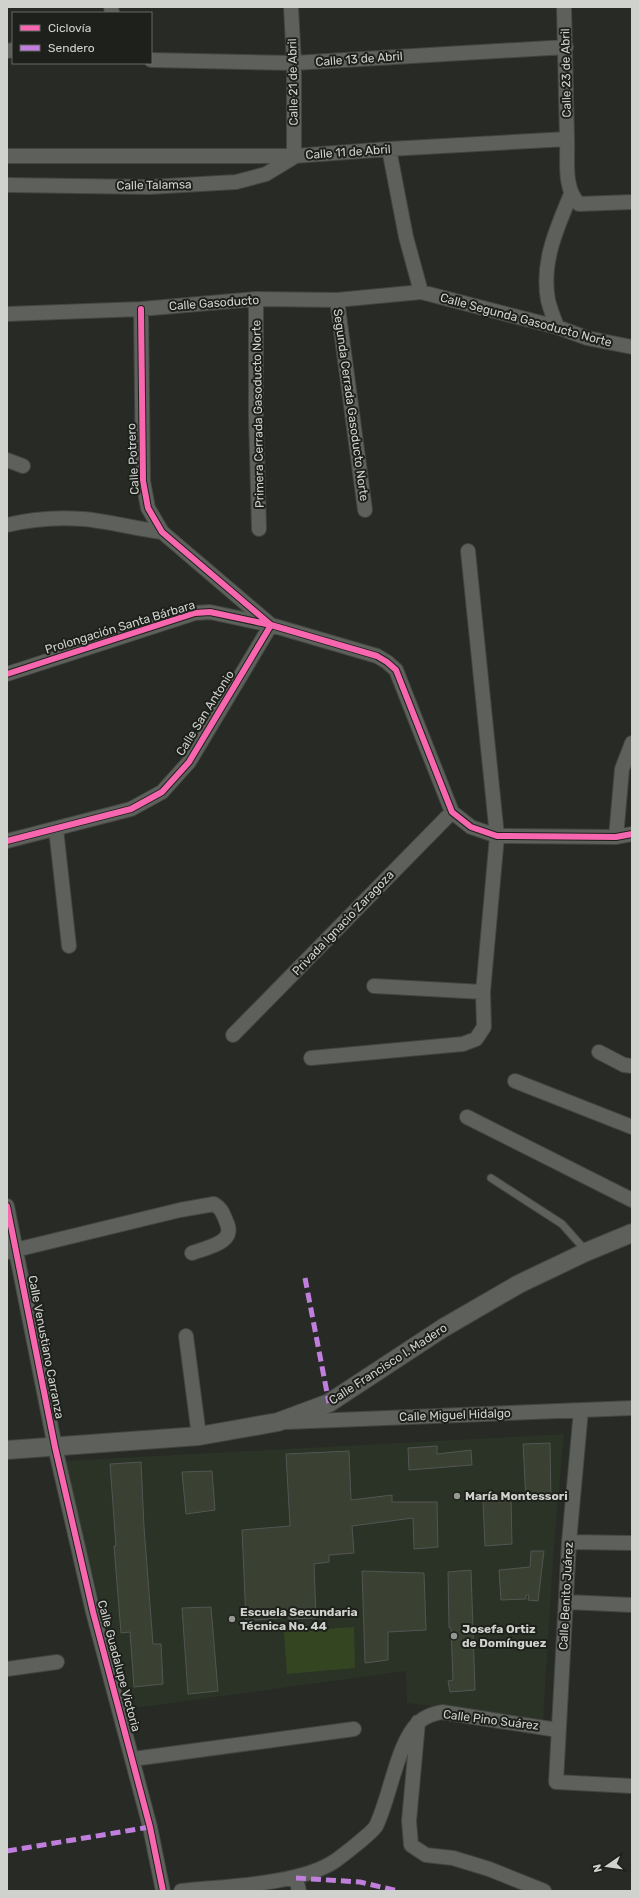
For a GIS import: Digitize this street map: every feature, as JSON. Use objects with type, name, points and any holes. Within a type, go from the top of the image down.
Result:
[{"type":"street","name":"Calle 21 de Abril","points":[[291,7],[294,63],[294,156]]},
{"type":"street","name":"Calle 23 de Abril","points":[[564,7],[567,140]]},
{"type":"street","name":"Calle 13 de Abril","points":[[152,60],[294,63],[566,46]]},
{"type":"street","name":"Calle 11 de Abril","points":[[7,156],[294,156],[389,149],[567,140]]},
{"type":"street","points":[[567,140],[568,184],[571,194],[579,204],[632,202]]},
{"type":"street","points":[[389,149],[400,209],[421,292]]},
{"type":"street","name":"Calle Talamsa","points":[[7,185],[149,187],[236,182],[266,174],[294,156]]},
{"type":"street","points":[[557,327],[548,302],[546,286],[548,258],[558,224],[571,194]]},
{"type":"street","name":"Calle Gasoducto","points":[[7,314],[141,309],[256,299],[337,300],[421,292]]},
{"type":"street","name":"Calle Segunda Gasoducto Norte","points":[[421,292],[557,327],[587,338],[632,347]]},
{"type":"street","name":"Primera Cerrada Gasoducto Norte","points":[[256,299],[256,416],[259,529]]},
{"type":"street","name":"Segunda Cerrada Gasoducto Norte","points":[[337,300],[365,510]]},
{"type":"street","name":"Calle Potrero","points":[[141,309],[143,481],[148,508],[162,532],[271,625]]},
{"type":"street","points":[[7,460],[23,466]]},
{"type":"street","points":[[7,525],[45,518],[84,519],[137,530],[162,532]]},
{"type":"street","points":[[311,1058],[463,1044],[476,1039],[484,1027],[483,992],[496,836],[468,551]]},
{"type":"street","name":"Prolongación Santa Bárbara","points":[[7,674],[195,613],[210,612],[271,625],[377,656],[396,670],[452,812]]},
{"type":"street","name":"Calle San Antonio","points":[[7,841],[131,809],[162,792],[189,762],[271,625]]},
{"type":"street","points":[[616,837],[622,769],[632,742]]},
{"type":"street","points":[[452,812],[471,827],[496,836],[616,837],[632,834]]},
{"type":"street","name":"Privada Ignacio Zaragoza","points":[[233,1035],[452,812]]},
{"type":"street","points":[[56,829],[69,946]]},
{"type":"street","points":[[374,986],[483,992]]},
{"type":"street","points":[[599,1052],[624,1066],[632,1066]]},
{"type":"street","points":[[515,1081],[632,1127]]},
{"type":"street","points":[[467,1117],[632,1200]]},
{"type":"street","points":[[12,1252],[204,1205],[214,1204],[220,1208],[229,1227],[228,1236],[223,1241],[192,1253]]},
{"type":"street","name":"Calle Venustiano Carranza","points":[[7,1206],[12,1252],[55,1447]]},
{"type":"street","name":"Calle Francisco I. Madero","points":[[7,1450],[199,1436],[278,1422],[329,1403],[443,1328],[519,1284],[586,1252],[632,1233]]},
{"type":"street","points":[[186,1336],[199,1436]]},
{"type":"street","name":"Calle Miguel Hidalgo","points":[[278,1422],[632,1408]]},
{"type":"street","name":"Calle Benito Juárez","points":[[581,1410],[568,1542],[556,1782],[632,1786]]},
{"type":"street","name":"Calle Guadalupe Victoria","points":[[55,1447],[93,1612],[150,1827],[163,1891]]},
{"type":"street","points":[[568,1542],[632,1543]]},
{"type":"street","points":[[566,1602],[632,1605]]},
{"type":"street","points":[[7,1669],[57,1662]]},
{"type":"street","name":"Calle Pino Suárez","points":[[182,1891],[298,1884],[334,1862],[375,1827],[392,1784],[407,1736],[418,1722],[428,1716],[442,1712],[558,1730]]},
{"type":"street","points":[[418,1722],[409,1821],[411,1845],[426,1855],[453,1858],[490,1869],[544,1891]]},
{"type":"street","points":[[132,1759],[354,1729]]},
{"type":"lane","points":[[491,1178],[562,1224],[586,1252]]},
{"type":"shaded area","points":[[564,1434],[554,1547],[543,1720],[407,1703],[406,1671],[128,1709],[63,1461]]},
{"type":"green space","points":[[354,1627],[355,1668],[287,1674],[284,1632]]},
{"type":"building","points":[[550,1443],[551,1500],[526,1501],[523,1444]]},
{"type":"building","points":[[437,1446],[437,1454],[471,1450],[472,1465],[409,1470],[408,1448]]},
{"type":"building","points":[[349,1451],[351,1500],[392,1495],[392,1502],[437,1502],[438,1547],[414,1549],[413,1518],[352,1526],[354,1553],[329,1555],[329,1562],[314,1564],[316,1618],[289,1619],[289,1617],[246,1621],[242,1530],[290,1526],[286,1454]]},
{"type":"building","points":[[141,1462],[144,1527],[153,1644],[161,1644],[163,1684],[134,1687],[130,1632],[121,1633],[114,1546],[116,1546],[110,1464]]},
{"type":"building","points":[[212,1471],[215,1510],[186,1514],[182,1472]]},
{"type":"building","points":[[511,1498],[512,1544],[485,1546],[483,1501]]},
{"type":"building","points":[[531,1551],[544,1551],[538,1601],[528,1600],[529,1595],[526,1595],[526,1599],[501,1600],[499,1570],[530,1567]]},
{"type":"building","points":[[471,1570],[475,1690],[450,1692],[448,1681],[453,1680],[451,1628],[449,1628],[448,1572]]},
{"type":"building","points":[[362,1571],[424,1573],[426,1630],[388,1632],[388,1660],[365,1663]]},
{"type":"building","points":[[211,1607],[218,1691],[188,1694],[182,1608]]},
{"type":"marked path","points":[[305,1278],[329,1403]]},
{"type":"marked path","points":[[7,1851],[150,1827]]},
{"type":"marked path","points":[[296,1878],[360,1882],[398,1891]]},
{"type":"cycle path","points":[[7,841],[131,809],[162,792],[189,762],[271,625],[162,532],[148,508],[143,481],[141,309]]},
{"type":"cycle path","points":[[7,674],[195,613],[210,612],[271,625],[377,656],[396,670],[452,812],[471,827],[497,836],[616,837],[632,834]]},
{"type":"cycle path","points":[[7,1206],[55,1447],[93,1612],[150,1827],[163,1891]]},
{"type":"place","name":"María Montessori","points":[[457,1496]]},
{"type":"place","name":"Escuela Secundaria Técnica No. 44","points":[[232,1619]]},
{"type":"place","name":"Josefa Ortiz de Domínguez","points":[[454,1636]]}]
